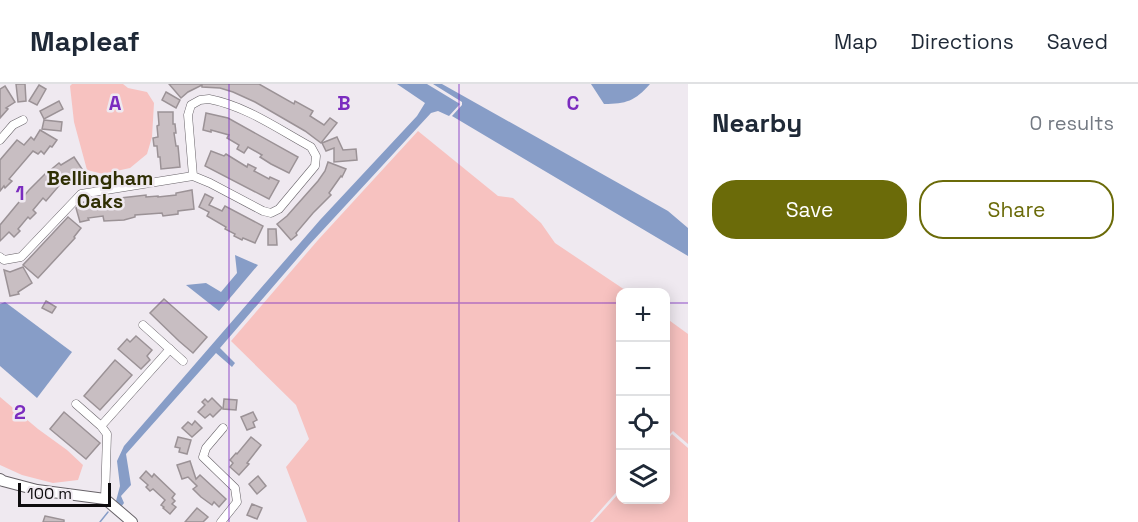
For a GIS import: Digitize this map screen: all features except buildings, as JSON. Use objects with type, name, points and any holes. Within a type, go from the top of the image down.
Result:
[{"type":"street","points":[[0,257],[4,261],[21,258],[81,194],[193,176],[271,213],[279,209],[315,166],[316,156],[311,147],[240,107],[209,99],[200,100],[191,105],[189,115],[193,176]]},
{"type":"street","points":[[0,140],[13,125],[23,120]]},
{"type":"street","points":[[143,325],[183,361]]},
{"type":"street","points":[[101,426],[170,349]]},
{"type":"street","points":[[76,404],[107,434],[105,499]]},
{"type":"street","points":[[221,522],[237,502],[235,488],[203,457],[206,448],[223,428]]},
{"type":"street","points":[[0,479],[3,482],[37,490],[105,499],[132,522]]},
{"type":"shaded area","points":[[72,84],[123,84],[128,88],[147,92],[154,103],[152,137],[147,154],[130,168],[103,174],[87,170],[74,122],[70,86]]},
{"type":"shaded area","points":[[418,131],[498,196],[513,198],[541,223],[555,243],[622,288],[616,288],[616,493],[590,522],[307,522],[286,467],[309,439],[296,405],[231,341],[318,240]]},
{"type":"shaded area","points":[[670,321],[688,334],[688,444],[673,431],[670,434]]},
{"type":"shaded area","points":[[0,397],[83,465],[78,480],[53,483],[22,475],[0,465]]},
{"type":"shaded area","points":[[672,434],[688,448],[688,522],[593,522],[616,496],[616,504],[670,504],[670,437]]},
{"type":"water","points":[[397,84],[427,84],[460,104],[449,116],[438,111],[431,113],[309,245],[220,348],[235,363],[232,367],[216,353],[126,454],[131,485],[121,496],[124,503],[121,507],[116,501],[120,486],[117,461],[124,446],[320,220],[417,116],[425,103]]},
{"type":"water","points":[[433,84],[442,84],[668,211],[688,228],[688,256],[452,116],[462,102]]},
{"type":"water","points":[[591,84],[650,84],[630,100],[604,104]]},
{"type":"water","points":[[235,255],[258,265],[219,311],[186,285],[206,283],[221,292],[237,273]]},
{"type":"water","points":[[5,302],[72,352],[37,398],[0,366],[0,304]]},
{"type":"waterway","points":[[100,522],[108,512]]},
{"type":"district","name":"Bellingham Oaks","points":[[100,190]]}]
